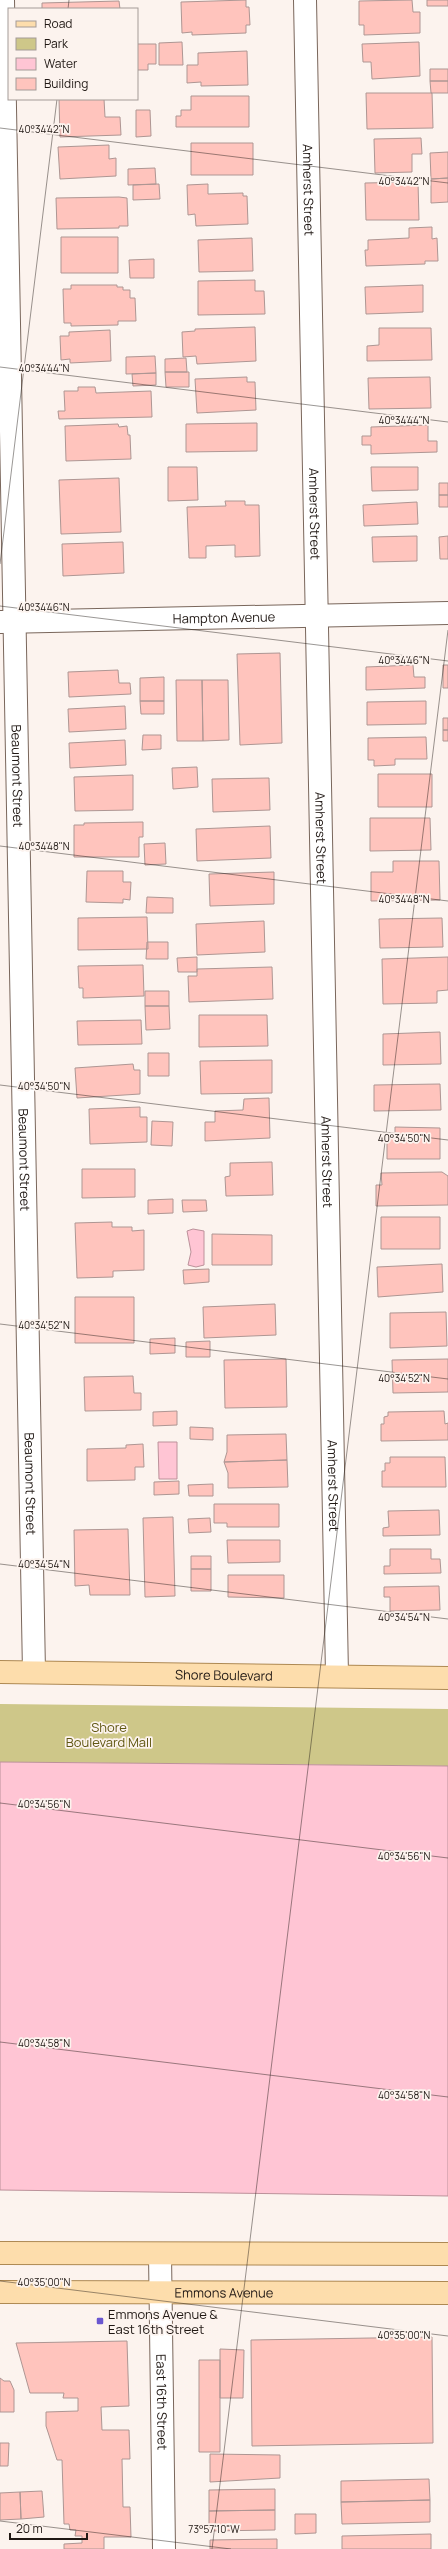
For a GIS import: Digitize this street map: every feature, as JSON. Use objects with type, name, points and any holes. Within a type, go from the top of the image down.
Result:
[{"type":"main road","name":"Shore Boulevard","points":[[0,1672],[337,1675],[448,1678]]},
{"type":"main road","points":[[0,2253],[448,2254]]},
{"type":"main road","name":"Emmons Avenue","points":[[0,2292],[160,2291],[448,2293]]},
{"type":"street","name":"Beaumont Street","points":[[3,0],[7,622],[34,1672]]},
{"type":"street","name":"Amherst Street","points":[[305,0],[337,1675]]},
{"type":"street","name":"Hampton Avenue","points":[[7,622],[448,613]]},
{"type":"street","name":"East 16th Street","points":[[160,2254],[164,2549]]},
{"type":"green space","name":"Shore Boulevard Mall","points":[[0,1704],[448,1709],[448,1766],[0,1762]]},
{"type":"water","points":[[193,1229],[204,1231],[204,1265],[196,1267],[188,1265],[191,1252],[187,1231]]},
{"type":"water","points":[[158,1442],[177,1442],[177,1479],[159,1479]]},
{"type":"water","points":[[0,1762],[448,1766],[448,2196],[0,2190]]},
{"type":"building","points":[[246,0],[246,7],[249,7],[250,25],[246,25],[246,33],[192,35],[192,32],[182,33],[181,2]]},
{"type":"building","points":[[412,0],[413,12],[420,12],[420,33],[364,35],[364,25],[359,25],[359,1]]},
{"type":"building","points":[[427,0],[448,0],[448,6],[427,6]]},
{"type":"building","points":[[119,1],[120,8],[42,8],[42,3]]},
{"type":"building","points":[[182,42],[183,65],[159,65],[159,43]]},
{"type":"building","points":[[419,42],[420,76],[372,79],[371,62],[363,62],[362,44]]},
{"type":"building","points":[[138,44],[156,44],[156,64],[148,64],[148,70],[138,70]]},
{"type":"building","points":[[247,51],[248,85],[201,86],[201,82],[187,83],[187,65],[198,65],[198,53]]},
{"type":"building","points":[[430,69],[448,69],[448,81],[430,81]]},
{"type":"building","points":[[430,81],[448,81],[448,93],[431,93]]},
{"type":"building","points":[[366,93],[432,93],[433,128],[367,129]]},
{"type":"building","points":[[191,96],[249,96],[249,127],[176,127],[176,116],[181,116],[181,110],[191,110]]},
{"type":"building","points":[[59,100],[104,100],[105,117],[120,117],[121,135],[60,137]]},
{"type":"building","points":[[136,110],[150,110],[151,136],[136,137]]},
{"type":"building","points":[[421,138],[422,154],[412,154],[412,172],[375,173],[374,139]]},
{"type":"building","points":[[191,143],[253,143],[253,175],[191,175]]},
{"type":"building","points":[[109,145],[109,159],[116,158],[116,176],[60,179],[58,147]]},
{"type":"building","points":[[448,152],[448,178],[431,179],[430,153]]},
{"type":"building","points":[[155,168],[156,184],[128,185],[128,169]]},
{"type":"building","points":[[448,178],[448,202],[431,203],[431,179]]},
{"type":"building","points":[[418,182],[419,220],[366,220],[365,183]]},
{"type":"building","points":[[159,184],[160,199],[133,200],[133,185]]},
{"type":"building","points":[[208,184],[208,194],[243,193],[243,196],[247,196],[248,224],[196,226],[195,214],[188,215],[187,185]]},
{"type":"building","points":[[56,198],[127,198],[128,226],[119,226],[119,228],[57,229]]},
{"type":"building","points":[[432,227],[432,239],[437,238],[438,261],[425,261],[425,264],[366,266],[365,250],[368,250],[368,240],[409,238],[409,228]]},
{"type":"building","points":[[61,237],[118,237],[118,273],[61,273]]},
{"type":"building","points":[[252,238],[253,271],[199,272],[198,240]]},
{"type":"building","points":[[154,259],[154,278],[130,278],[129,260]]},
{"type":"building","points":[[255,280],[255,291],[264,291],[265,314],[198,315],[198,281]]},
{"type":"building","points":[[71,285],[117,285],[117,287],[123,287],[123,290],[130,290],[130,298],[135,298],[136,321],[118,321],[118,325],[71,326],[71,323],[64,323],[63,289],[71,289]]},
{"type":"building","points":[[423,285],[423,312],[366,314],[365,287]]},
{"type":"building","points":[[255,327],[256,361],[197,364],[196,356],[183,357],[182,332],[195,331],[195,329]]},
{"type":"building","points":[[379,328],[431,328],[432,360],[367,361],[367,346],[379,345]]},
{"type":"building","points":[[110,330],[111,361],[70,363],[70,359],[61,360],[60,336],[69,336],[69,332]]},
{"type":"building","points":[[155,356],[156,373],[126,374],[126,357]]},
{"type":"building","points":[[186,358],[187,372],[165,372],[165,359]]},
{"type":"building","points":[[165,372],[189,372],[189,387],[166,387]]},
{"type":"building","points":[[156,373],[156,385],[133,386],[132,374]]},
{"type":"building","points":[[247,377],[247,382],[255,382],[256,410],[197,413],[195,379]]},
{"type":"building","points":[[430,377],[431,408],[369,409],[368,378]]},
{"type":"building","points":[[78,387],[95,387],[96,393],[151,391],[152,417],[59,419],[58,411],[65,411],[64,391],[78,391]]},
{"type":"building","points":[[257,423],[257,451],[186,452],[186,424]]},
{"type":"building","points":[[118,424],[119,427],[127,426],[128,435],[130,435],[131,459],[66,461],[65,426]]},
{"type":"building","points":[[428,425],[428,441],[437,441],[437,452],[371,454],[371,445],[362,445],[362,436],[371,436],[371,427]]},
{"type":"building","points":[[168,467],[197,467],[198,500],[168,501]]},
{"type":"building","points":[[371,467],[418,467],[418,490],[372,491]]},
{"type":"building","points":[[119,478],[121,532],[61,534],[59,480]]},
{"type":"building","points":[[439,483],[448,483],[448,495],[439,495]]},
{"type":"building","points":[[439,495],[448,495],[448,507],[439,507]]},
{"type":"building","points":[[225,501],[245,501],[245,505],[259,505],[260,556],[235,557],[235,545],[206,546],[206,558],[189,558],[187,507],[226,506]]},
{"type":"building","points":[[417,502],[418,524],[364,526],[363,505]]},
{"type":"building","points":[[417,536],[417,561],[373,562],[372,537]]},
{"type":"building","points":[[448,536],[448,559],[440,559],[439,537]]},
{"type":"building","points":[[123,542],[124,573],[63,576],[62,544]]},
{"type":"building","points":[[280,653],[282,743],[240,745],[237,654]]},
{"type":"building","points":[[413,665],[414,677],[425,677],[425,688],[366,690],[366,667]]},
{"type":"building","points":[[443,665],[448,665],[448,688],[443,688]]},
{"type":"building","points":[[118,670],[119,683],[130,683],[131,694],[69,697],[68,672]]},
{"type":"building","points":[[164,677],[164,701],[140,701],[140,678]]},
{"type":"building","points":[[176,680],[202,680],[203,741],[177,741]]},
{"type":"building","points":[[202,680],[228,680],[229,740],[203,741]]},
{"type":"building","points":[[140,701],[164,701],[164,714],[141,714]]},
{"type":"building","points":[[426,701],[426,724],[367,725],[367,702]]},
{"type":"building","points":[[125,706],[126,729],[69,732],[68,709]]},
{"type":"building","points":[[443,718],[448,718],[448,730],[443,730]]},
{"type":"building","points":[[443,730],[448,730],[448,741],[443,741]]},
{"type":"building","points":[[143,735],[161,735],[161,749],[142,750]]},
{"type":"building","points":[[426,737],[427,759],[395,759],[395,765],[374,766],[374,760],[368,760],[368,738]]},
{"type":"building","points":[[125,740],[126,765],[70,768],[69,743]]},
{"type":"building","points":[[197,767],[198,787],[173,789],[172,768]]},
{"type":"building","points":[[378,774],[432,774],[432,807],[378,807]]},
{"type":"building","points":[[133,775],[133,810],[75,811],[74,777]]},
{"type":"building","points":[[269,778],[270,810],[213,812],[212,779]]},
{"type":"building","points":[[370,818],[430,818],[431,850],[370,851]]},
{"type":"building","points":[[143,822],[143,837],[139,837],[139,857],[74,857],[74,825],[84,825],[84,823]]},
{"type":"building","points":[[270,826],[271,858],[197,861],[196,829]]},
{"type":"building","points":[[165,843],[166,864],[145,865],[144,844]]},
{"type":"building","points":[[393,861],[439,861],[440,900],[371,901],[371,872],[393,872]]},
{"type":"building","points":[[87,871],[123,871],[123,882],[131,882],[130,900],[123,899],[123,903],[86,902]]},
{"type":"building","points":[[274,872],[274,904],[210,906],[209,874]]},
{"type":"building","points":[[147,897],[173,898],[173,913],[146,913]]},
{"type":"building","points":[[147,917],[148,949],[78,950],[78,918]]},
{"type":"building","points":[[442,918],[443,947],[380,948],[379,919]]},
{"type":"building","points":[[264,921],[265,952],[197,955],[196,924]]},
{"type":"building","points":[[147,942],[168,942],[168,959],[146,959]]},
{"type":"building","points":[[197,957],[197,972],[178,972],[177,958]]},
{"type":"building","points":[[448,957],[448,990],[437,991],[437,1003],[383,1004],[382,959]]},
{"type":"building","points":[[143,965],[144,996],[83,998],[83,988],[79,988],[78,966]]},
{"type":"building","points":[[272,967],[273,999],[189,1002],[188,976],[197,976],[197,969]]},
{"type":"building","points":[[145,991],[169,991],[169,1006],[145,1006]]},
{"type":"building","points":[[145,1006],[169,1006],[170,1029],[146,1030]]},
{"type":"building","points":[[199,1015],[267,1015],[268,1046],[199,1047]]},
{"type":"building","points":[[141,1020],[142,1044],[78,1045],[77,1021]]},
{"type":"building","points":[[440,1032],[441,1064],[383,1065],[383,1034]]},
{"type":"building","points":[[148,1053],[169,1053],[169,1076],[148,1076]]},
{"type":"building","points":[[272,1060],[272,1093],[201,1094],[200,1061]]},
{"type":"building","points":[[133,1064],[134,1070],[140,1070],[140,1094],[77,1098],[75,1068]]},
{"type":"building","points":[[440,1084],[441,1110],[374,1111],[374,1085]]},
{"type":"building","points":[[269,1098],[270,1138],[205,1141],[205,1122],[215,1122],[215,1111],[243,1110],[244,1099]]},
{"type":"building","points":[[140,1107],[140,1117],[147,1117],[147,1142],[90,1144],[89,1109]]},
{"type":"building","points":[[152,1121],[173,1122],[172,1146],[151,1145]]},
{"type":"building","points":[[395,1127],[440,1128],[440,1159],[387,1159],[387,1138],[395,1138]]},
{"type":"building","points":[[272,1162],[273,1195],[226,1196],[225,1177],[230,1176],[230,1163]]},
{"type":"building","points":[[82,1169],[135,1169],[135,1197],[82,1198]]},
{"type":"building","points":[[442,1172],[448,1176],[448,1205],[376,1206],[376,1185],[382,1185],[381,1173]]},
{"type":"building","points":[[173,1199],[173,1213],[148,1214],[148,1200]]},
{"type":"building","points":[[182,1200],[206,1200],[207,1211],[183,1212]]},
{"type":"building","points":[[381,1217],[440,1217],[440,1249],[381,1249]]},
{"type":"building","points":[[112,1222],[112,1227],[132,1227],[132,1231],[144,1230],[144,1270],[113,1271],[113,1277],[77,1278],[75,1223]]},
{"type":"building","points":[[212,1234],[272,1235],[272,1265],[212,1265]]},
{"type":"building","points":[[442,1264],[443,1292],[378,1297],[377,1267]]},
{"type":"building","points":[[209,1269],[209,1282],[184,1284],[183,1270]]},
{"type":"building","points":[[75,1297],[134,1297],[134,1343],[75,1343]]},
{"type":"building","points":[[275,1304],[276,1335],[204,1338],[203,1307]]},
{"type":"building","points":[[446,1312],[447,1346],[390,1348],[390,1313]]},
{"type":"building","points":[[175,1338],[175,1353],[150,1354],[150,1339]]},
{"type":"building","points":[[210,1341],[210,1357],[186,1357],[186,1342]]},
{"type":"building","points":[[286,1359],[287,1407],[225,1408],[224,1360]]},
{"type":"building","points":[[448,1359],[448,1392],[393,1393],[392,1360]]},
{"type":"building","points":[[133,1376],[134,1393],[141,1393],[141,1410],[85,1411],[84,1377]]},
{"type":"building","points":[[177,1411],[177,1425],[153,1426],[153,1412]]},
{"type":"building","points":[[444,1411],[445,1424],[448,1423],[448,1440],[381,1441],[381,1424],[384,1424],[384,1417],[388,1416],[388,1412]]},
{"type":"building","points":[[190,1427],[213,1428],[213,1440],[190,1439]]},
{"type":"building","points":[[286,1434],[287,1460],[224,1462],[227,1452],[227,1435]]},
{"type":"building","points":[[143,1444],[144,1467],[135,1467],[135,1480],[87,1481],[87,1449],[126,1448],[126,1445]]},
{"type":"building","points":[[390,1457],[445,1457],[446,1487],[382,1487],[382,1471],[385,1471],[385,1463],[390,1463]]},
{"type":"building","points":[[287,1460],[288,1487],[228,1488],[228,1473],[224,1462]]},
{"type":"building","points":[[179,1481],[179,1494],[154,1495],[154,1482]]},
{"type":"building","points":[[213,1484],[213,1496],[189,1496],[188,1485]]},
{"type":"building","points":[[214,1504],[279,1504],[279,1527],[227,1527],[227,1523],[214,1523]]},
{"type":"building","points":[[439,1510],[440,1535],[383,1536],[383,1528],[389,1527],[388,1511]]},
{"type":"building","points":[[173,1517],[175,1596],[145,1597],[143,1518]]},
{"type":"building","points":[[210,1518],[211,1532],[189,1533],[188,1519]]},
{"type":"building","points":[[128,1529],[130,1595],[90,1595],[89,1585],[75,1586],[74,1530]]},
{"type":"building","points":[[227,1540],[280,1540],[280,1562],[228,1563]]},
{"type":"building","points":[[390,1549],[431,1549],[431,1559],[440,1559],[441,1573],[384,1574],[384,1566],[390,1566]]},
{"type":"building","points":[[191,1556],[211,1556],[211,1569],[191,1569]]},
{"type":"building","points":[[191,1569],[211,1569],[211,1591],[191,1591]]},
{"type":"building","points":[[228,1575],[284,1575],[284,1598],[228,1597]]},
{"type":"building","points":[[439,1586],[440,1610],[390,1611],[390,1597],[384,1597],[384,1587]]},
{"type":"building","points":[[432,2337],[433,2443],[252,2446],[251,2340]]},
{"type":"building","points":[[127,2341],[129,2406],[101,2407],[102,2430],[129,2430],[130,2459],[122,2459],[123,2507],[130,2507],[131,2537],[104,2537],[104,2549],[64,2549],[64,2544],[82,2543],[82,2536],[75,2536],[76,2530],[70,2530],[69,2524],[64,2524],[62,2460],[57,2460],[46,2426],[46,2412],[78,2411],[78,2398],[63,2398],[64,2393],[30,2393],[16,2343]]},
{"type":"building","points":[[220,2349],[244,2350],[243,2398],[220,2398]]},
{"type":"building","points":[[199,2360],[220,2360],[220,2452],[199,2452]]},
{"type":"building","points":[[0,2378],[4,2381],[10,2381],[14,2390],[14,2412],[0,2412]]},
{"type":"building","points":[[0,2443],[9,2443],[8,2466],[0,2466]]},
{"type":"building","points":[[210,2454],[280,2455],[280,2478],[210,2482]]},
{"type":"building","points":[[429,2479],[430,2500],[341,2502],[341,2481]]},
{"type":"building","points":[[275,2489],[275,2510],[209,2511],[209,2490]]},
{"type":"building","points":[[42,2491],[44,2517],[21,2519],[20,2492]]},
{"type":"building","points":[[20,2492],[21,2519],[0,2520],[0,2493]]},
{"type":"building","points":[[430,2500],[430,2522],[342,2524],[341,2502]]},
{"type":"building","points":[[275,2510],[275,2530],[209,2531],[209,2511]]},
{"type":"building","points":[[295,2514],[316,2514],[316,2533],[295,2534]]},
{"type":"building","points":[[431,2534],[431,2549],[342,2549],[342,2536]]},
{"type":"building","points":[[277,2539],[277,2549],[210,2549],[210,2540]]},
{"type":"place","name":"Emmons Avenue & East 16th Street","points":[[100,2321]]}]
